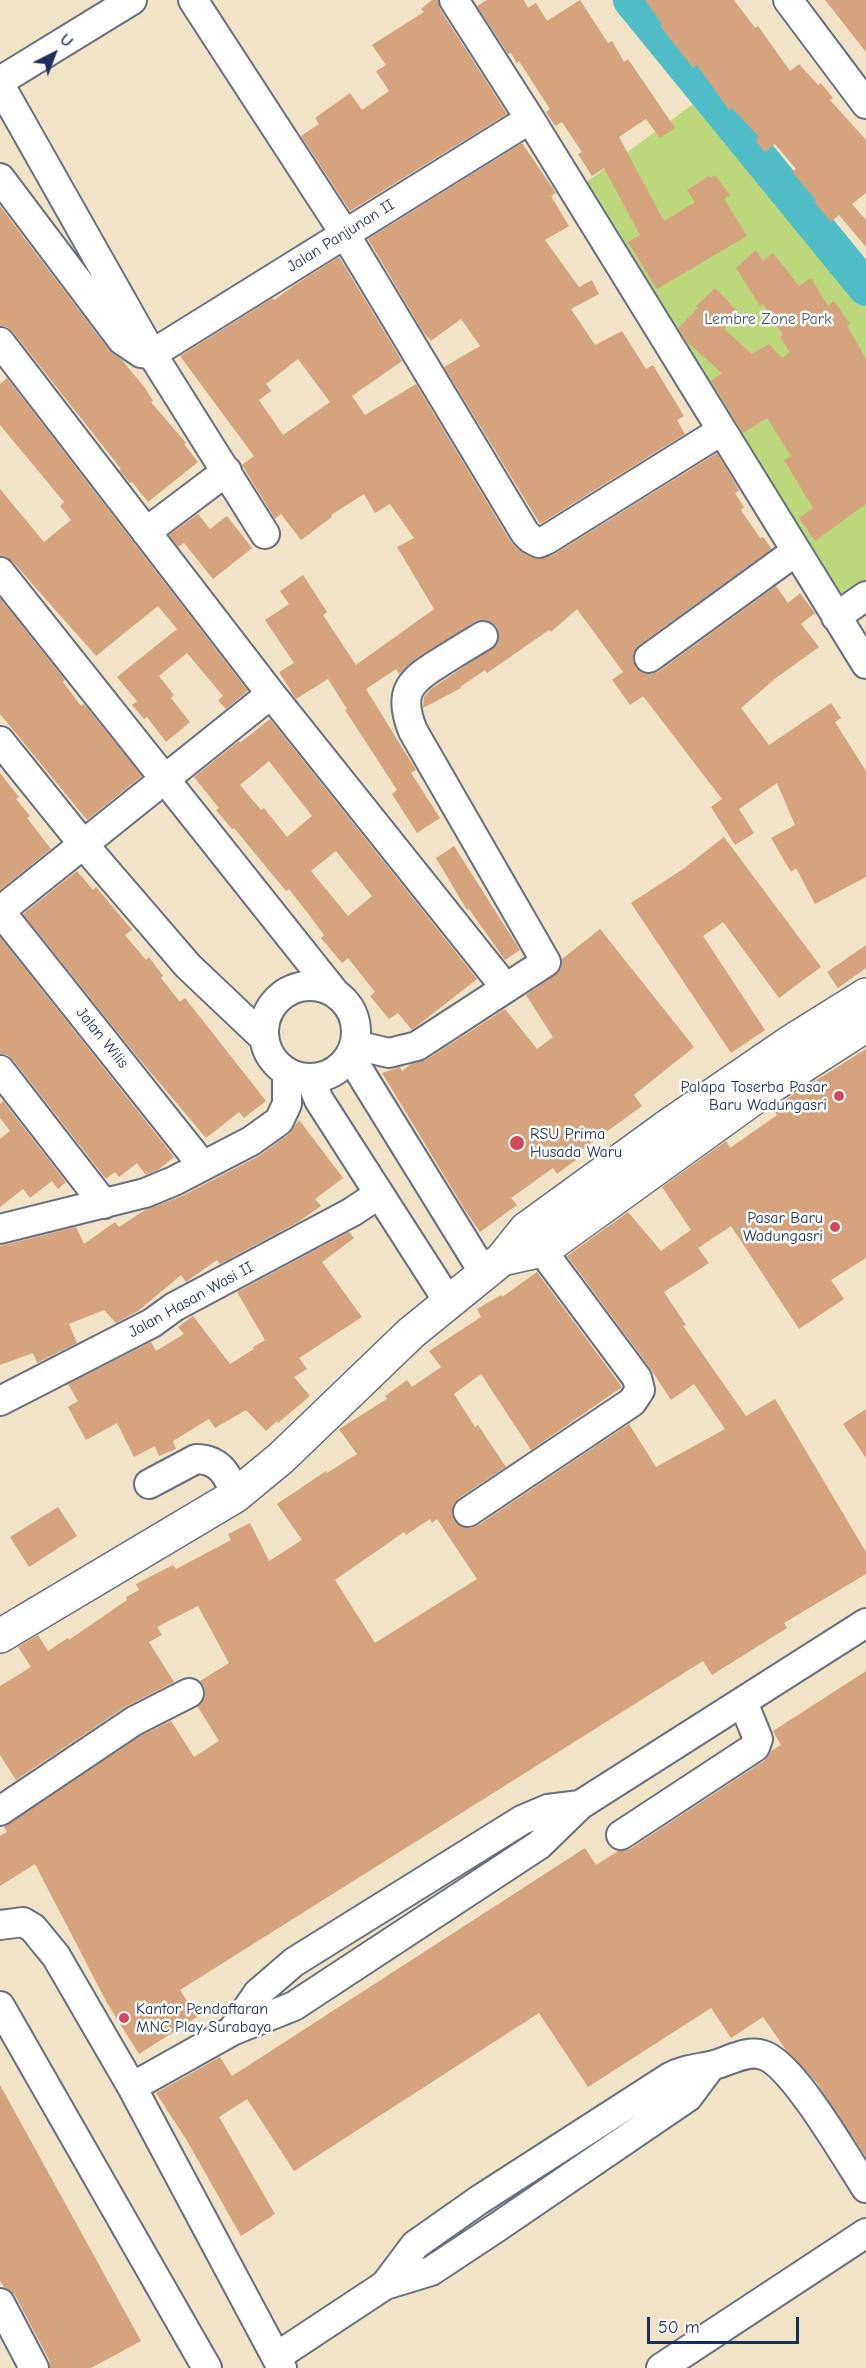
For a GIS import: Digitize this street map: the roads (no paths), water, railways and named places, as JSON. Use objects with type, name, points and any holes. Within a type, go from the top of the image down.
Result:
[{"type":"main road","points":[[534,1239],[672,1123],[789,1043],[866,995]]},
{"type":"main road","points":[[0,1636],[235,1496],[281,1458],[411,1333],[493,1266],[866,1025]]},
{"type":"street","points":[[0,81],[132,0]]},
{"type":"street","points":[[193,0],[345,234],[531,540],[539,543],[546,540],[721,431]]},
{"type":"street","points":[[454,0],[530,118],[866,664]]},
{"type":"street","points":[[788,0],[866,104]]},
{"type":"street","points":[[0,85],[152,354],[265,534]]},
{"type":"street","name":"Jalan Panjunan II","points":[[152,354],[530,118]]},
{"type":"street","points":[[0,178],[122,340],[141,353],[152,354]]},
{"type":"street","points":[[0,342],[271,694],[505,987]]},
{"type":"street","points":[[146,532],[227,471]]},
{"type":"street","points":[[649,658],[795,552]]},
{"type":"street","points":[[0,572],[335,993],[346,1003],[353,1015],[356,1030],[353,1050],[340,1068],[326,1076],[298,1076]]},
{"type":"street","points":[[836,617],[866,596]]},
{"type":"street","points":[[353,1050],[389,1053],[417,1046],[546,962],[412,730],[405,705],[406,693],[416,678],[483,636]]},
{"type":"street","points":[[0,911],[271,694]]},
{"type":"street","points":[[0,741],[83,844],[188,966],[264,1038]]},
{"type":"street","name":"Jalan Wilis","points":[[0,911],[203,1166]]},
{"type":"street","points":[[335,993],[321,987],[306,986],[291,990],[279,998],[270,1009],[264,1023],[264,1038],[272,1058],[298,1076],[319,1100],[448,1301]]},
{"type":"street","points":[[353,1050],[493,1266]]},
{"type":"street","points":[[0,1070],[104,1204]]},
{"type":"street","points":[[0,1229],[145,1193],[203,1166],[251,1141],[279,1121],[298,1076]]},
{"type":"street","name":"Jalan Hasan Wasi II","points":[[0,1401],[152,1323],[174,1307],[352,1212],[379,1194]]},
{"type":"street","points":[[468,1512],[632,1402],[640,1390],[637,1378],[534,1239]]},
{"type":"street","points":[[149,1484],[196,1459],[204,1459],[214,1463],[228,1475],[235,1496]]},
{"type":"street","points":[[132,2087],[232,2031],[294,2006],[539,1845],[580,1804],[866,1623]]},
{"type":"street","points":[[0,1811],[134,1721],[189,1693]]},
{"type":"street","points":[[621,1835],[754,1747],[758,1739],[742,1702]]},
{"type":"street","points":[[0,1925],[22,1922],[33,1928],[44,1938],[56,1956],[132,2087],[279,2363],[384,2285],[415,2244],[479,2200],[681,2071],[711,2066],[758,2053],[775,2060],[797,2084],[866,2188]]},
{"type":"street","points":[[0,2006],[207,2368]]},
{"type":"street","points":[[661,2368],[866,2233]]},
{"type":"street","points":[[0,2303],[34,2368]]},
{"type":"waterway","points":[[631,0],[866,288]]},
{"type":"place","name":"Palapa Toserba Pasar Baru Wadungasri","points":[[839,1096]]},
{"type":"place","name":"RSU Prima Husada Waru","points":[[517,1143]]},
{"type":"place","name":"Pasar Baru Wadungasri","points":[[835,1227]]},
{"type":"place","name":"Kantor Pendaftaran MNC Play Surabaya","points":[[124,2018]]},
{"type":"park label","name":"Lembre Zone Park","points":[[768,319]]}]
